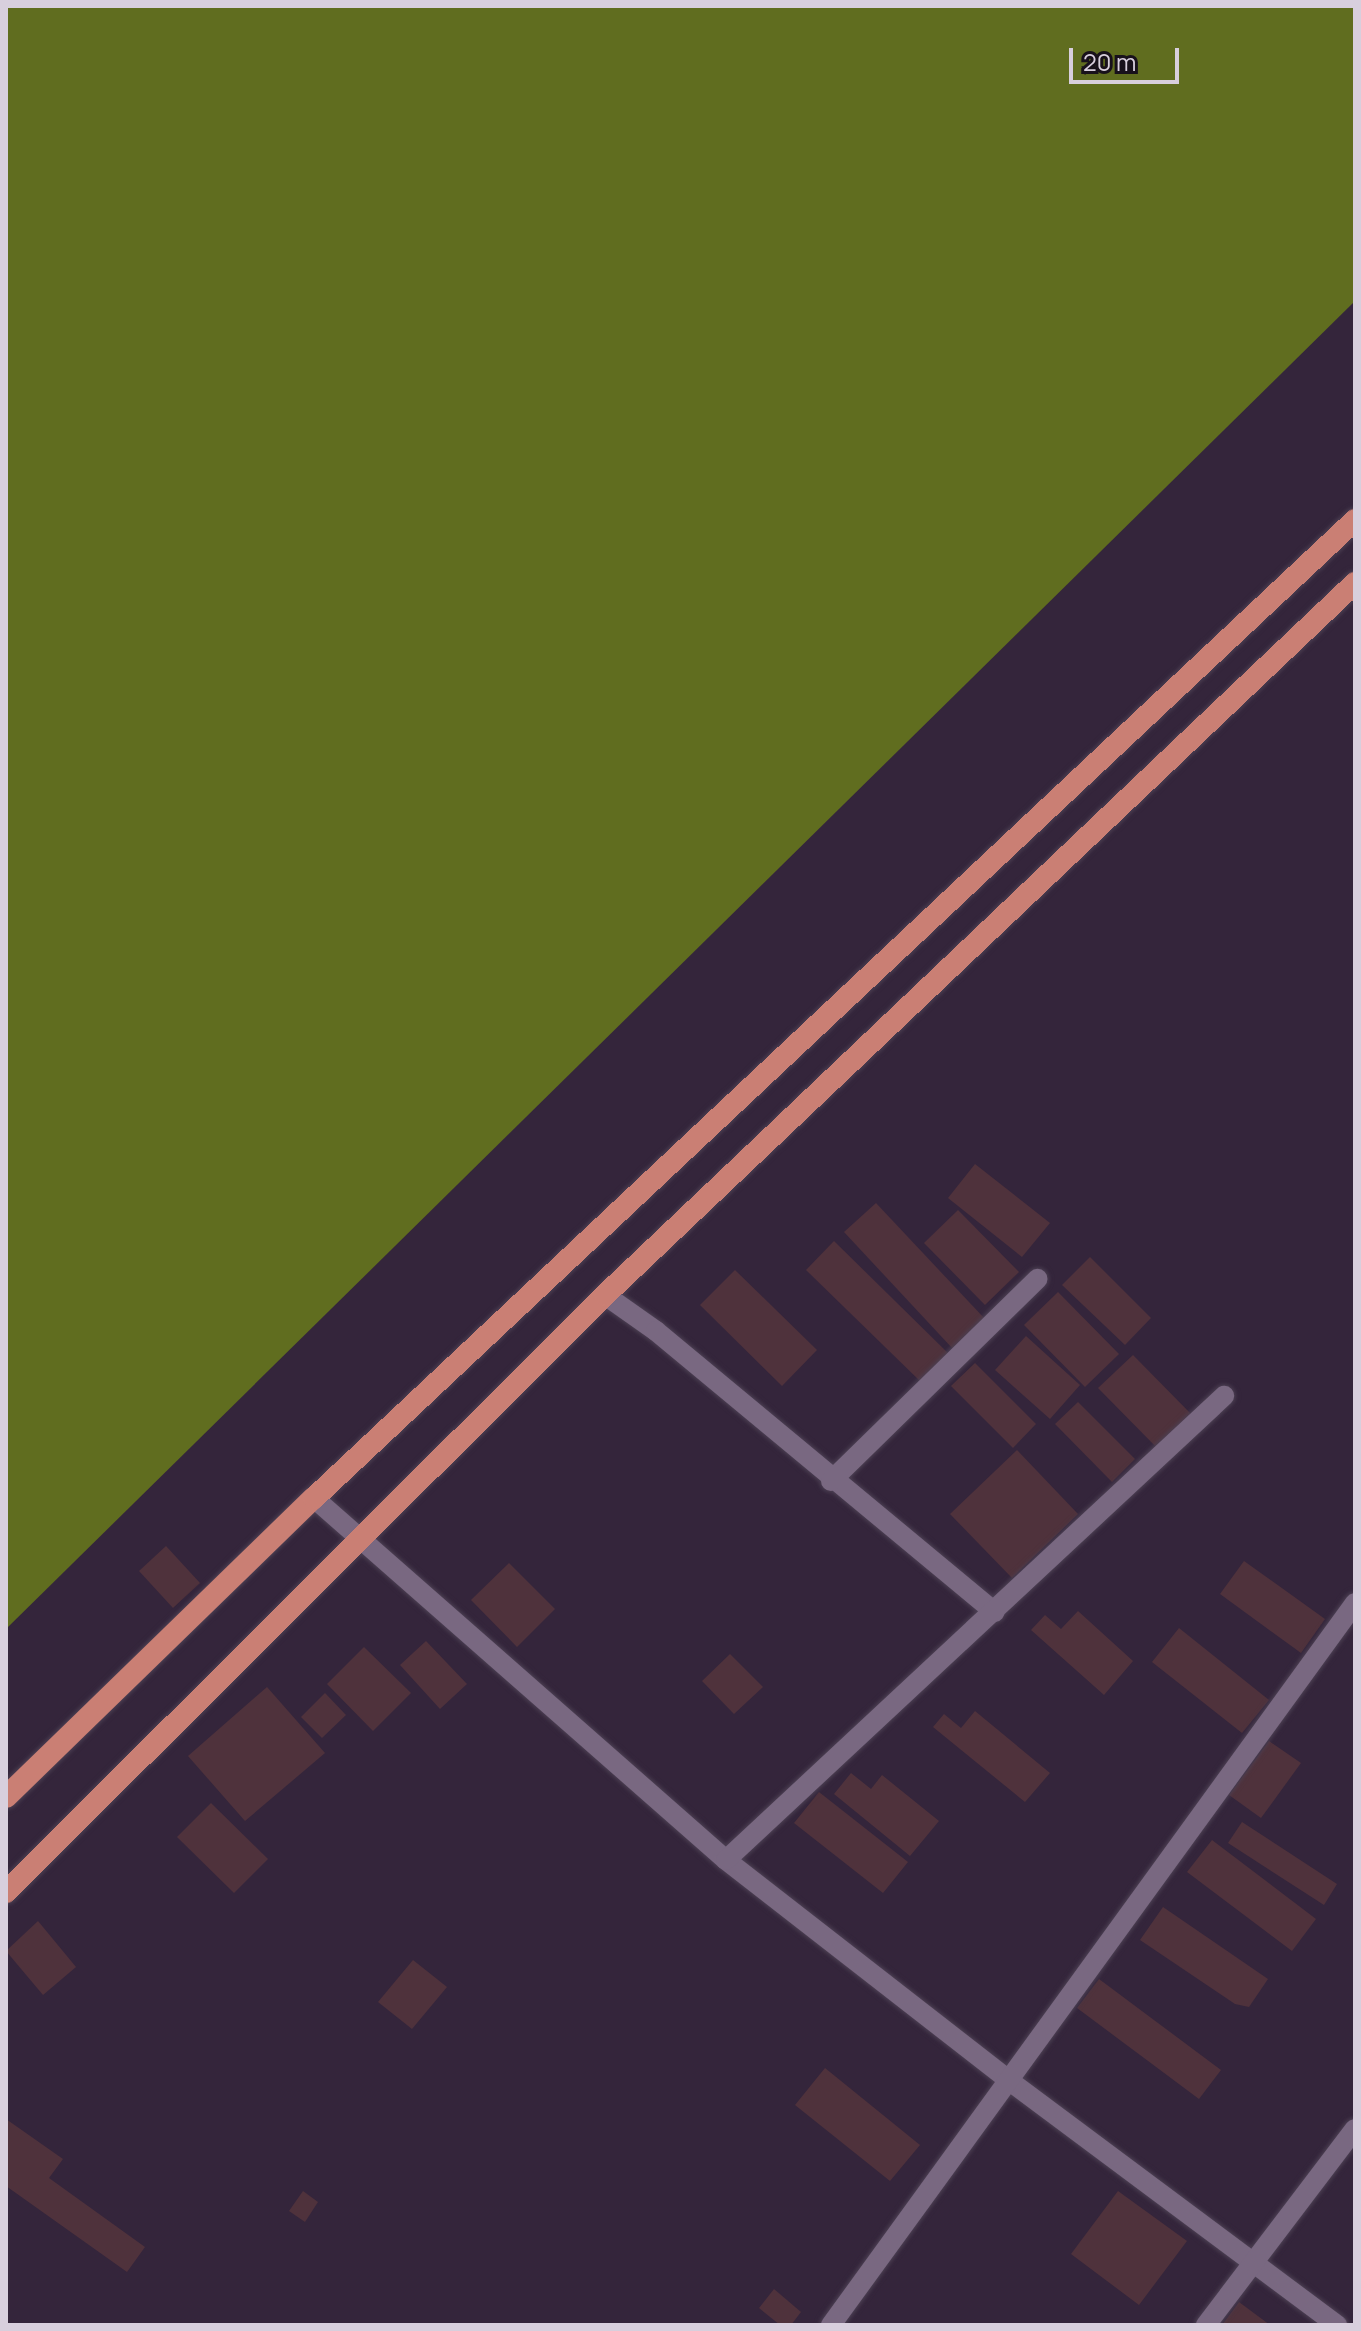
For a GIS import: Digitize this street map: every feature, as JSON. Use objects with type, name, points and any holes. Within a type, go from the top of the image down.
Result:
[{"type":"highway","points":[[6,1797],[314,1498],[1355,520]]},
{"type":"highway","points":[[6,1892],[605,1295],[1355,583]]},
{"type":"street","points":[[831,1481],[1037,1279]]},
{"type":"street","points":[[605,1295],[656,1331],[831,1481],[995,1612]]},
{"type":"street","points":[[726,1860],[1224,1396]]},
{"type":"street","points":[[314,1498],[357,1539],[726,1860],[1251,2265],[1337,2325]]},
{"type":"street","points":[[831,2325],[1011,2082],[1355,1603]]},
{"type":"street","points":[[1206,2325],[1355,2129]]},
{"type":"green space","points":[[6,6],[1355,6],[1355,301],[6,1629]]},
{"type":"building","points":[[975,1164],[1050,1223],[1022,1257],[948,1198]]},
{"type":"building","points":[[876,1203],[985,1319],[953,1349],[844,1232]]},
{"type":"building","points":[[958,1210],[1019,1272],[985,1305],[924,1243]]},
{"type":"building","points":[[834,1241],[951,1356],[923,1384],[806,1270]]},
{"type":"building","points":[[1090,1257],[1151,1318],[1125,1345],[1062,1285]]},
{"type":"building","points":[[735,1270],[817,1350],[782,1386],[700,1305]]},
{"type":"building","points":[[1058,1292],[1119,1354],[1085,1387],[1024,1325]]},
{"type":"building","points":[[1026,1336],[1080,1385],[1050,1419],[995,1370]]},
{"type":"building","points":[[1133,1355],[1194,1417],[1159,1450],[1098,1388]]},
{"type":"building","points":[[975,1363],[1036,1424],[1013,1448],[951,1386]]},
{"type":"building","points":[[1078,1402],[1135,1459],[1112,1482],[1055,1424]]},
{"type":"building","points":[[1017,1450],[1078,1514],[1012,1578],[950,1514]]},
{"type":"building","points":[[166,1546],[200,1583],[173,1608],[139,1571]]},
{"type":"building","points":[[1244,1561],[1325,1619],[1301,1653],[1220,1594]]},
{"type":"building","points":[[509,1563],[555,1609],[517,1647],[471,1600]]},
{"type":"building","points":[[1078,1611],[1133,1661],[1104,1695],[1031,1630],[1045,1615],[1061,1629]]},
{"type":"building","points":[[1179,1628],[1269,1700],[1242,1733],[1152,1662]]},
{"type":"building","points":[[426,1641],[467,1684],[440,1709],[400,1665]]},
{"type":"building","points":[[364,1647],[411,1693],[373,1731],[327,1684]]},
{"type":"building","points":[[730,1654],[763,1687],[734,1714],[702,1681]]},
{"type":"building","points":[[267,1687],[325,1753],[245,1821],[188,1756]]},
{"type":"building","points":[[325,1693],[346,1715],[322,1738],[301,1717]]},
{"type":"building","points":[[975,1711],[1050,1773],[1025,1802],[933,1727],[944,1714],[961,1728]]},
{"type":"building","points":[[1269,1741],[1301,1763],[1261,1818],[1229,1795]]},
{"type":"building","points":[[851,1773],[871,1789],[882,1775],[939,1821],[910,1856],[834,1794]]},
{"type":"building","points":[[819,1792],[908,1862],[883,1893],[794,1823]]},
{"type":"building","points":[[211,1803],[268,1859],[234,1893],[177,1837]]},
{"type":"building","points":[[1242,1822],[1337,1884],[1324,1905],[1228,1843]]},
{"type":"building","points":[[1212,1840],[1316,1919],[1292,1951],[1187,1872]]},
{"type":"building","points":[[1163,1907],[1268,1979],[1249,2007],[1235,2004],[1140,1940]]},
{"type":"building","points":[[38,1921],[76,1967],[43,1995],[6,1951]]},
{"type":"building","points":[[413,1960],[447,1987],[412,2029],[378,2002]]},
{"type":"building","points":[[1099,1979],[1221,2070],[1199,2099],[1077,2008]]},
{"type":"building","points":[[825,2068],[920,2145],[890,2181],[795,2105]]},
{"type":"building","points":[[6,2119],[63,2159],[49,2178],[145,2247],[127,2272],[6,2186]]},
{"type":"building","points":[[303,2191],[318,2202],[305,2222],[289,2211]]},
{"type":"building","points":[[1118,2191],[1187,2241],[1139,2305],[1071,2254]]},
{"type":"building","points":[[774,2289],[801,2312],[791,2325],[780,2325],[759,2308]]},
{"type":"building","points":[[1239,2302],[1270,2325],[1222,2325]]}]
